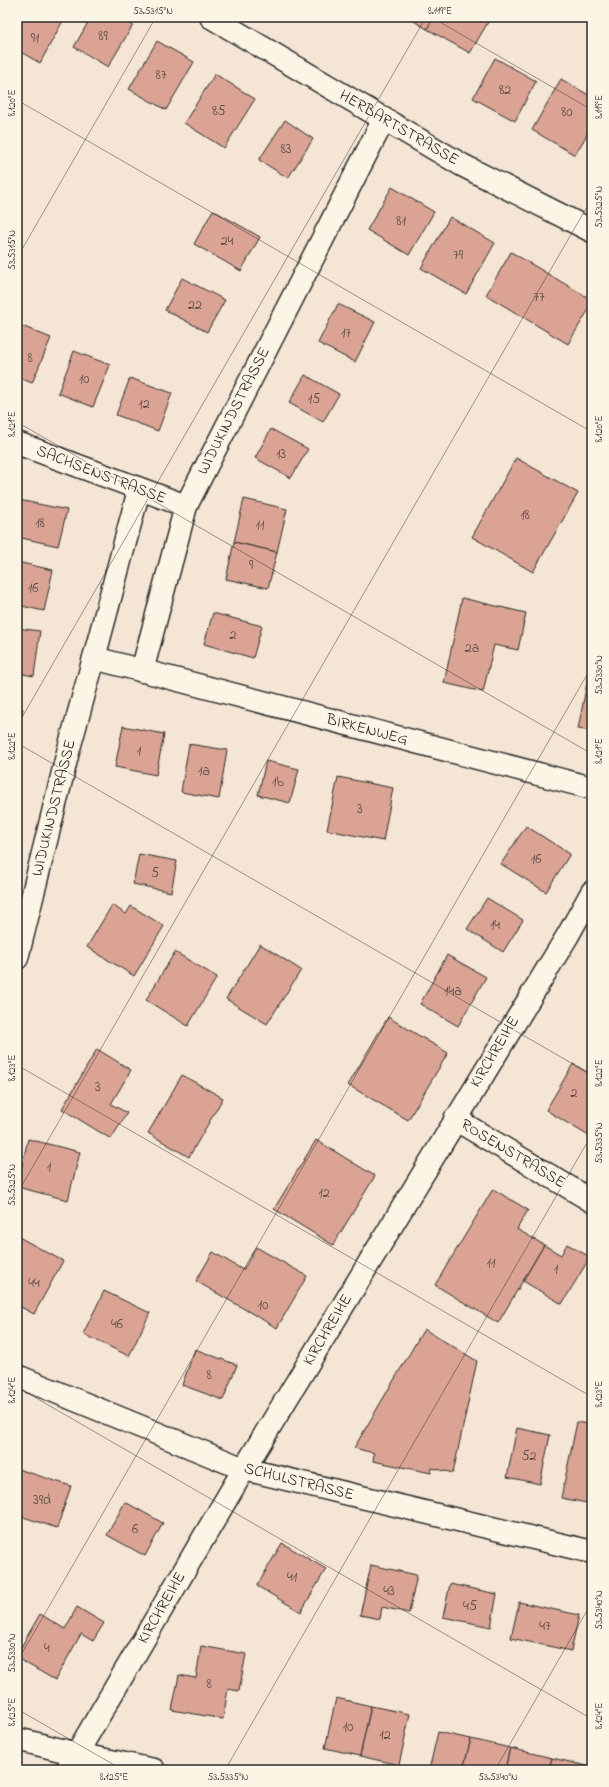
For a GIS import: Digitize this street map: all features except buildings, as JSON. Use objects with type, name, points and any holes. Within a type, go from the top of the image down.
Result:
[{"type":"street","name":"HERBARTSTRASSE","points":[[211,17],[462,165],[592,231]]},
{"type":"street","name":"WIDUKINDSTRASSE","points":[[142,671],[186,506],[384,119]]},
{"type":"street","name":"SACHSENSTRASSE","points":[[17,443],[186,506]]},
{"type":"street","name":"WIDUKINDSTRASSE","points":[[17,958],[68,752],[140,490]]},
{"type":"street","points":[[94,658],[142,671]]},
{"type":"street","name":"BIRKENWEG","points":[[142,671],[592,788]]},
{"type":"street","name":"KIRCHREIHE","points":[[72,1762],[244,1470],[455,1119],[568,935],[592,892]]},
{"type":"street","name":"ROSENSTRASSE","points":[[455,1119],[592,1201]]},
{"type":"street","name":"SCHULSTRASSE","points":[[17,1376],[244,1470],[592,1552]]},
{"type":"street","points":[[17,1739],[72,1762],[154,1770]]}]
